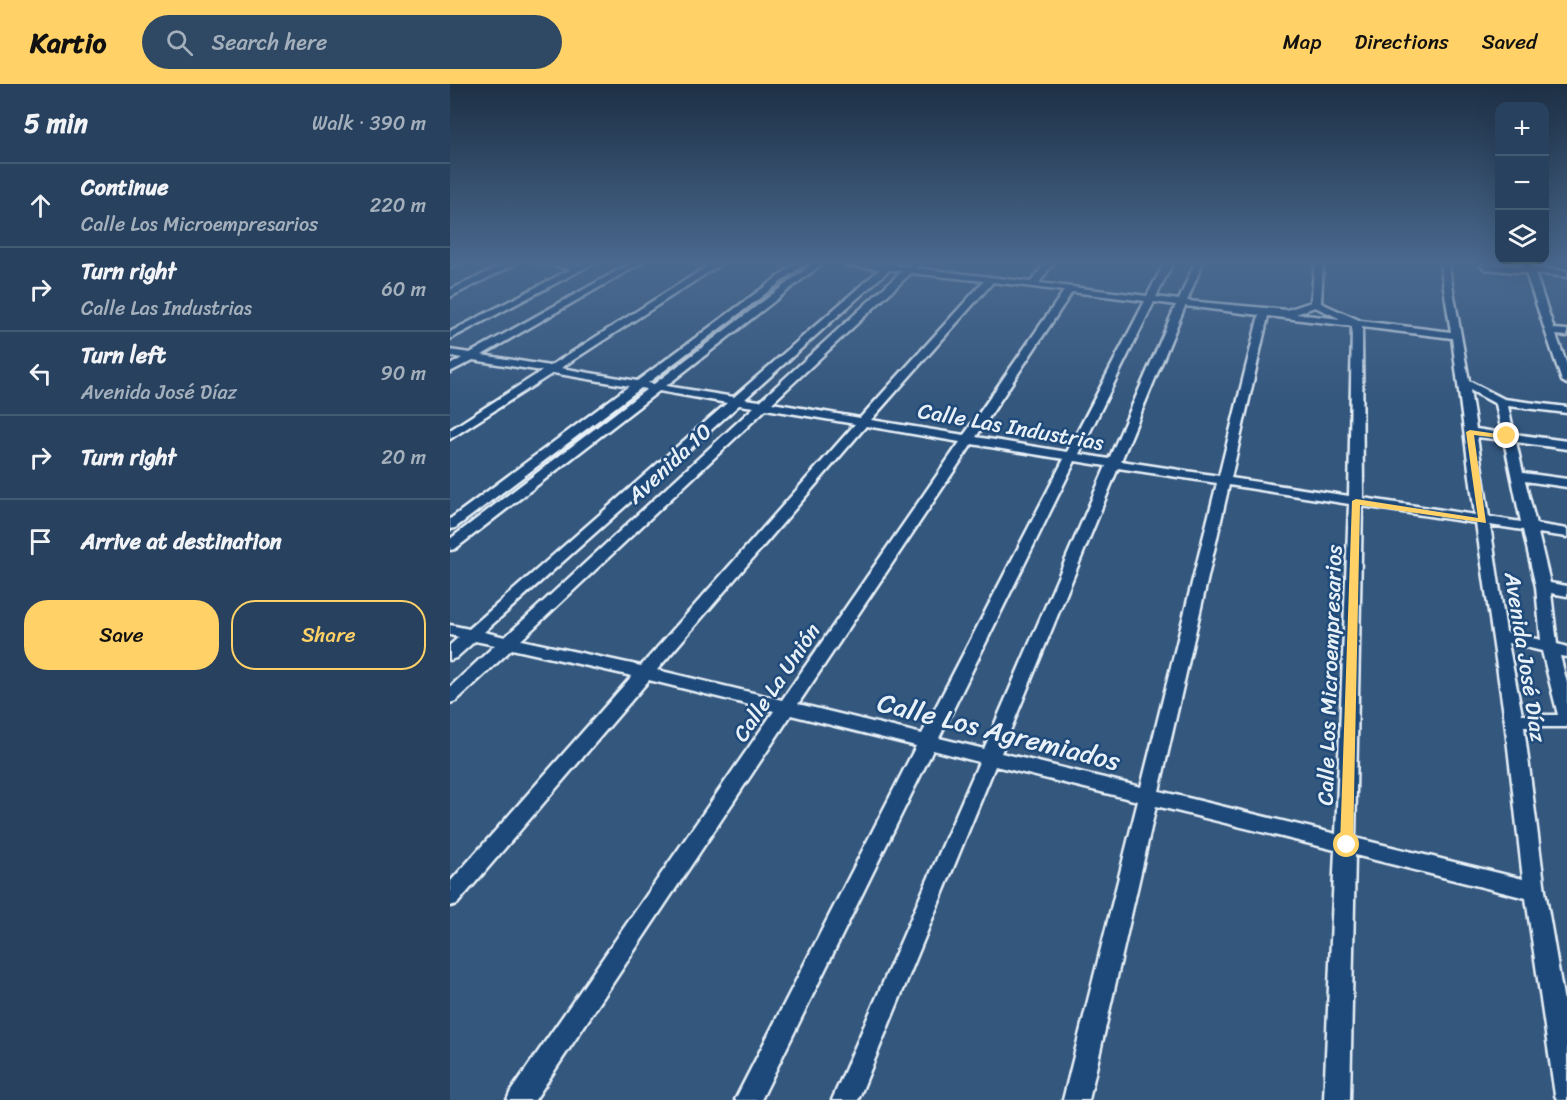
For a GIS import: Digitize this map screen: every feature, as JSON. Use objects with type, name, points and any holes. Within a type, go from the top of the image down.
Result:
[{"type":"street","points":[[450,336],[501,309]]},
{"type":"street","points":[[450,369],[556,309]]},
{"type":"street","points":[[450,435],[646,309]]},
{"type":"street","points":[[450,525],[739,309]]},
{"type":"street","points":[[450,546],[758,309]]},
{"type":"street","name":"Avenida 10","points":[[450,654],[840,309]]},
{"type":"street","name":"Avenida 10","points":[[450,697],[865,309]]},
{"type":"street","points":[[450,897],[964,309]]},
{"type":"street","name":"Calle La Unión","points":[[519,1100],[1056,309]]},
{"type":"street","points":[[748,1100],[930,743],[1143,309]]},
{"type":"street","points":[[845,1100],[992,758],[1180,309]]},
{"type":"street","points":[[1243,309],[1457,336]]},
{"type":"street","points":[[1264,312],[1288,313],[1299,309]]},
{"type":"street","points":[[1328,309],[1357,323]]},
{"type":"street","name":"Avenida José Díaz","points":[[1452,309],[1499,635],[1514,721],[1535,891],[1567,1095]]},
{"type":"street","points":[[1543,309],[1567,381]]},
{"type":"street","points":[[1076,1100],[1264,312]]},
{"type":"street","name":"Calle Los Microempresarios","points":[[1337,1100],[1347,845],[1356,501],[1357,323]]},
{"type":"street","points":[[1550,331],[1567,333]]},
{"type":"street","name":"Calle Las Industrias","points":[[450,353],[1225,482],[1567,533]]},
{"type":"street","points":[[1463,382],[1501,402],[1567,410]]},
{"type":"street","points":[[1501,402],[1527,526],[1543,587],[1550,649],[1567,719],[1514,721]]},
{"type":"street","points":[[1470,432],[1567,445]]},
{"type":"street","points":[[1518,476],[1567,483]]},
{"type":"street","points":[[1543,587],[1567,591]]},
{"type":"street","name":"Calle Los Agremiados","points":[[450,630],[646,673],[1535,891]]},
{"type":"street","points":[[1499,635],[1567,652]]},
{"type":"route","points":[[1347,845],[1356,501],[1483,521],[1470,432],[1507,436]]}]
